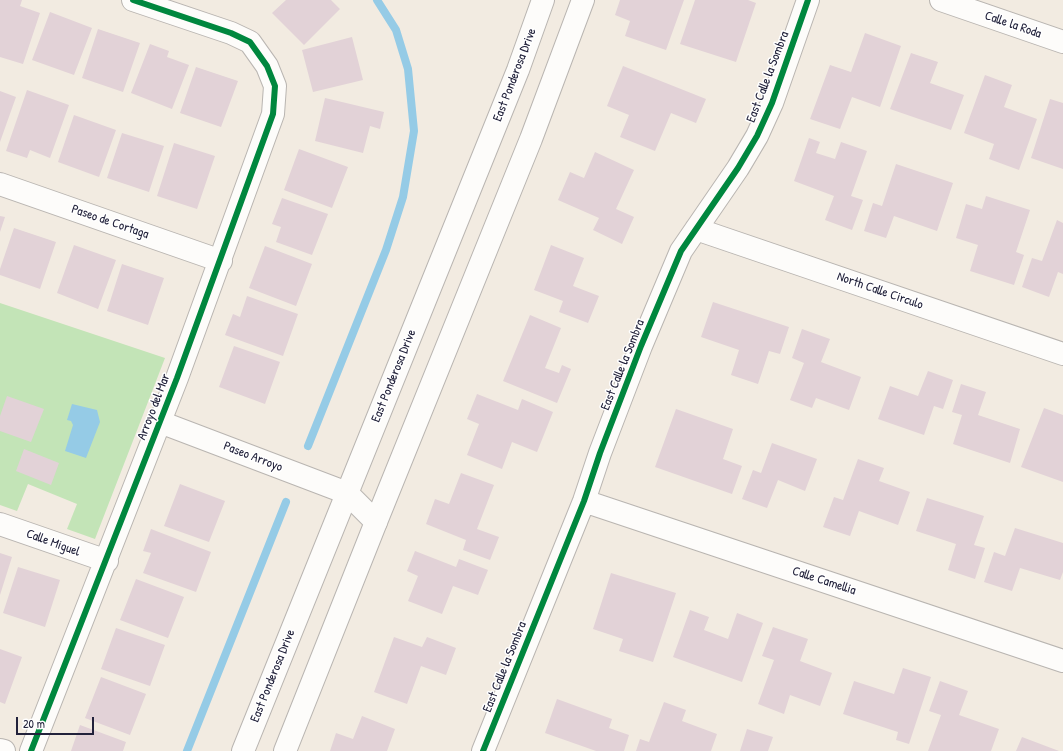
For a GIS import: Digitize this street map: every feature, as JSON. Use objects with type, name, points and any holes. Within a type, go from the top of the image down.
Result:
[{"type":"street","name":"Arroyo del Mar","points":[[31,751],[160,422],[221,261],[274,114],[275,86],[267,66],[250,42],[231,33],[133,0]]},
{"type":"street","name":"East Ponderosa Drive","points":[[244,751],[518,70],[543,0]]},
{"type":"street","points":[[285,751],[531,139],[584,0]]},
{"type":"street","name":"East Calle la Sombra","points":[[483,751],[584,501],[600,453],[641,346],[682,251],[738,168],[757,136],[772,103],[808,0]]},
{"type":"street","name":"Calle la Roda","points":[[941,0],[1063,42]]},
{"type":"street","name":"Paseo de Cortaga","points":[[0,184],[221,261]]},
{"type":"street","name":"North Calle Circulo","points":[[696,229],[1063,354]]},
{"type":"street","name":"Paseo Arroyo","points":[[160,422],[347,493]]},
{"type":"street","points":[[347,493],[376,522]]},
{"type":"street","name":"Calle Camellia","points":[[584,501],[1063,661]]},
{"type":"street","name":"Calle Miguel","points":[[0,524],[106,561]]},
{"type":"street","points":[[0,750],[4,751]]},
{"type":"green space","points":[[0,303],[165,358],[95,539],[67,529],[77,504],[28,484],[17,511],[0,505]]},
{"type":"water","points":[[72,404],[97,410],[100,422],[86,458],[65,451],[73,425],[71,421],[67,420]]},
{"type":"building","points":[[0,0],[22,0],[20,6],[40,13],[23,64],[0,57]]},
{"type":"building","points":[[286,0],[331,0],[340,9],[304,45],[272,13]]},
{"type":"building","points":[[620,0],[684,0],[666,50],[625,36],[630,21],[615,15]]},
{"type":"building","points":[[695,0],[748,0],[756,3],[736,62],[680,44]]},
{"type":"building","points":[[50,12],[92,28],[74,75],[32,60]]},
{"type":"building","points":[[98,29],[140,43],[123,92],[82,78]]},
{"type":"building","points":[[865,33],[901,46],[880,107],[852,97],[840,129],[810,119],[830,65],[851,72]]},
{"type":"building","points":[[352,37],[363,80],[313,92],[302,50]]},
{"type":"building","points":[[150,44],[169,51],[167,57],[189,65],[172,109],[131,93]]},
{"type":"building","points":[[911,53],[938,62],[930,83],[964,95],[951,130],[890,109]]},
{"type":"building","points":[[623,66],[706,99],[696,123],[671,113],[655,151],[620,137],[629,115],[607,106]]},
{"type":"building","points":[[196,67],[238,81],[221,127],[180,113]]},
{"type":"building","points":[[985,75],[1012,85],[1004,107],[1037,119],[1019,170],[989,159],[994,144],[964,133]]},
{"type":"building","points":[[27,90],[69,105],[50,158],[30,150],[27,158],[6,151]]},
{"type":"building","points":[[0,91],[16,97],[0,142]]},
{"type":"building","points":[[325,98],[384,112],[380,129],[370,126],[363,153],[315,141]]},
{"type":"building","points":[[1050,99],[1063,103],[1063,169],[1031,158]]},
{"type":"building","points":[[74,115],[116,130],[99,177],[58,162]]},
{"type":"building","points":[[122,133],[164,146],[149,192],[107,178]]},
{"type":"building","points":[[809,138],[820,142],[816,153],[835,159],[841,142],[867,151],[851,196],[863,200],[852,230],[825,220],[834,196],[794,181]]},
{"type":"building","points":[[174,143],[215,156],[197,209],[157,196]]},
{"type":"building","points":[[299,149],[348,167],[332,208],[284,190]]},
{"type":"building","points":[[595,152],[634,170],[616,209],[634,217],[622,244],[593,230],[599,218],[558,200],[570,172],[584,178]]},
{"type":"building","points":[[896,164],[953,183],[937,231],[894,216],[886,238],[864,231],[873,203],[882,206]]},
{"type":"building","points":[[986,196],[1030,210],[1016,252],[1024,255],[1014,285],[970,271],[978,245],[956,238],[966,204],[982,209]]},
{"type":"building","points":[[282,198],[328,214],[312,255],[276,242],[281,227],[272,224]]},
{"type":"building","points":[[0,216],[5,217],[0,232]]},
{"type":"building","points":[[1057,220],[1063,223],[1063,274],[1058,272],[1049,297],[1022,287],[1032,258],[1042,261]]},
{"type":"building","points":[[14,228],[56,242],[40,289],[0,275],[0,269]]},
{"type":"building","points":[[74,245],[116,260],[98,309],[57,293]]},
{"type":"building","points":[[551,245],[584,258],[573,286],[599,296],[588,323],[559,312],[563,301],[534,290]]},
{"type":"building","points":[[265,246],[312,264],[296,306],[249,288]]},
{"type":"building","points":[[122,264],[164,278],[148,325],[107,311]]},
{"type":"building","points":[[247,296],[298,314],[283,356],[225,335],[233,314],[240,317]]},
{"type":"building","points":[[713,302],[789,327],[780,354],[769,351],[758,384],[731,375],[739,350],[701,337]]},
{"type":"building","points":[[530,315],[561,328],[545,368],[559,373],[562,365],[571,369],[557,403],[503,381]]},
{"type":"building","points":[[802,329],[830,339],[821,362],[861,377],[849,410],[816,398],[812,408],[790,400],[804,363],[792,358]]},
{"type":"building","points":[[234,346],[280,362],[265,404],[219,387]]},
{"type":"building","points":[[928,371],[953,380],[943,409],[934,406],[924,435],[878,419],[890,386],[918,396]]},
{"type":"building","points":[[961,384],[986,392],[978,415],[1020,429],[1010,463],[953,444],[962,415],[952,412]]},
{"type":"building","points":[[477,394],[518,410],[522,399],[553,412],[537,452],[512,442],[502,469],[467,455],[479,424],[467,419]]},
{"type":"building","points":[[7,396],[44,409],[31,442],[0,431],[0,416]]},
{"type":"building","points":[[1044,408],[1063,415],[1063,482],[1021,467]]},
{"type":"building","points":[[676,409],[733,429],[723,459],[742,466],[732,494],[655,467]]},
{"type":"building","points":[[772,443],[817,459],[805,491],[778,480],[767,508],[742,499],[753,470],[761,473]]},
{"type":"building","points":[[24,449],[59,463],[51,485],[16,471]]},
{"type":"building","points":[[858,459],[884,468],[879,481],[910,492],[898,525],[859,511],[850,536],[823,527],[834,497],[843,500]]},
{"type":"building","points":[[461,473],[494,485],[477,529],[499,537],[490,560],[463,550],[466,540],[426,524],[435,499],[449,504]]},
{"type":"building","points":[[180,484],[225,501],[209,542],[164,526]]},
{"type":"building","points":[[927,498],[984,516],[974,545],[985,548],[975,579],[948,570],[956,544],[916,531]]},
{"type":"building","points":[[1015,528],[1063,543],[1063,572],[1060,580],[1020,568],[1012,591],[984,582],[994,552],[1005,556]]},
{"type":"building","points":[[151,529],[211,552],[196,592],[143,573],[151,553],[143,551]]},
{"type":"building","points":[[415,551],[456,567],[459,559],[488,570],[478,595],[453,586],[442,614],[408,601],[418,576],[407,571]]},
{"type":"building","points":[[0,553],[12,557],[0,595]]},
{"type":"building","points":[[18,567],[60,580],[45,627],[3,613]]},
{"type":"building","points":[[611,573],[676,593],[653,662],[619,651],[623,639],[593,629]]},
{"type":"building","points":[[136,579],[184,597],[168,638],[120,620]]},
{"type":"building","points":[[690,610],[709,617],[704,630],[728,639],[737,613],[763,623],[742,682],[673,657]]},
{"type":"building","points":[[773,627],[808,639],[800,661],[832,673],[820,706],[790,695],[784,714],[758,704],[774,660],[762,656]]},
{"type":"building","points":[[116,628],[165,645],[150,686],[101,669]]},
{"type":"building","points":[[394,637],[422,647],[427,637],[456,648],[446,675],[421,666],[407,704],[374,692]]},
{"type":"building","points":[[0,649],[22,657],[5,704],[0,702]]},
{"type":"building","points":[[903,668],[931,677],[909,744],[896,740],[898,732],[843,714],[854,681],[894,694]]},
{"type":"building","points":[[101,677],[146,694],[130,735],[85,718]]},
{"type":"building","points":[[940,681],[968,691],[959,715],[999,729],[991,751],[928,751],[941,715],[929,711]]},
{"type":"building","points":[[557,699],[612,719],[609,728],[629,735],[624,751],[596,751],[545,733]]},
{"type":"building","points":[[664,702],[686,710],[682,721],[717,734],[711,751],[636,751],[640,739],[649,742]]},
{"type":"building","points":[[362,716],[395,729],[387,751],[330,751],[336,733],[353,739]]},
{"type":"building","points":[[80,725],[126,742],[123,751],[71,751]]},
{"type":"building","points":[[747,729],[773,737],[768,751],[740,751]]},
{"type":"building","points":[[1022,737],[1059,751],[1016,751]]},
{"type":"waterway","points":[[308,446],[386,250],[403,197],[414,131],[408,69],[396,30],[377,0]]},
{"type":"waterway","points":[[187,751],[286,502]]},
{"type":"cycle path","points":[[31,751],[177,378],[273,114],[275,86],[267,66],[250,42],[231,33],[133,0]]},
{"type":"cycle path","points":[[483,751],[584,501],[600,453],[641,346],[681,251],[738,168],[757,136],[772,103],[808,0]]}]
